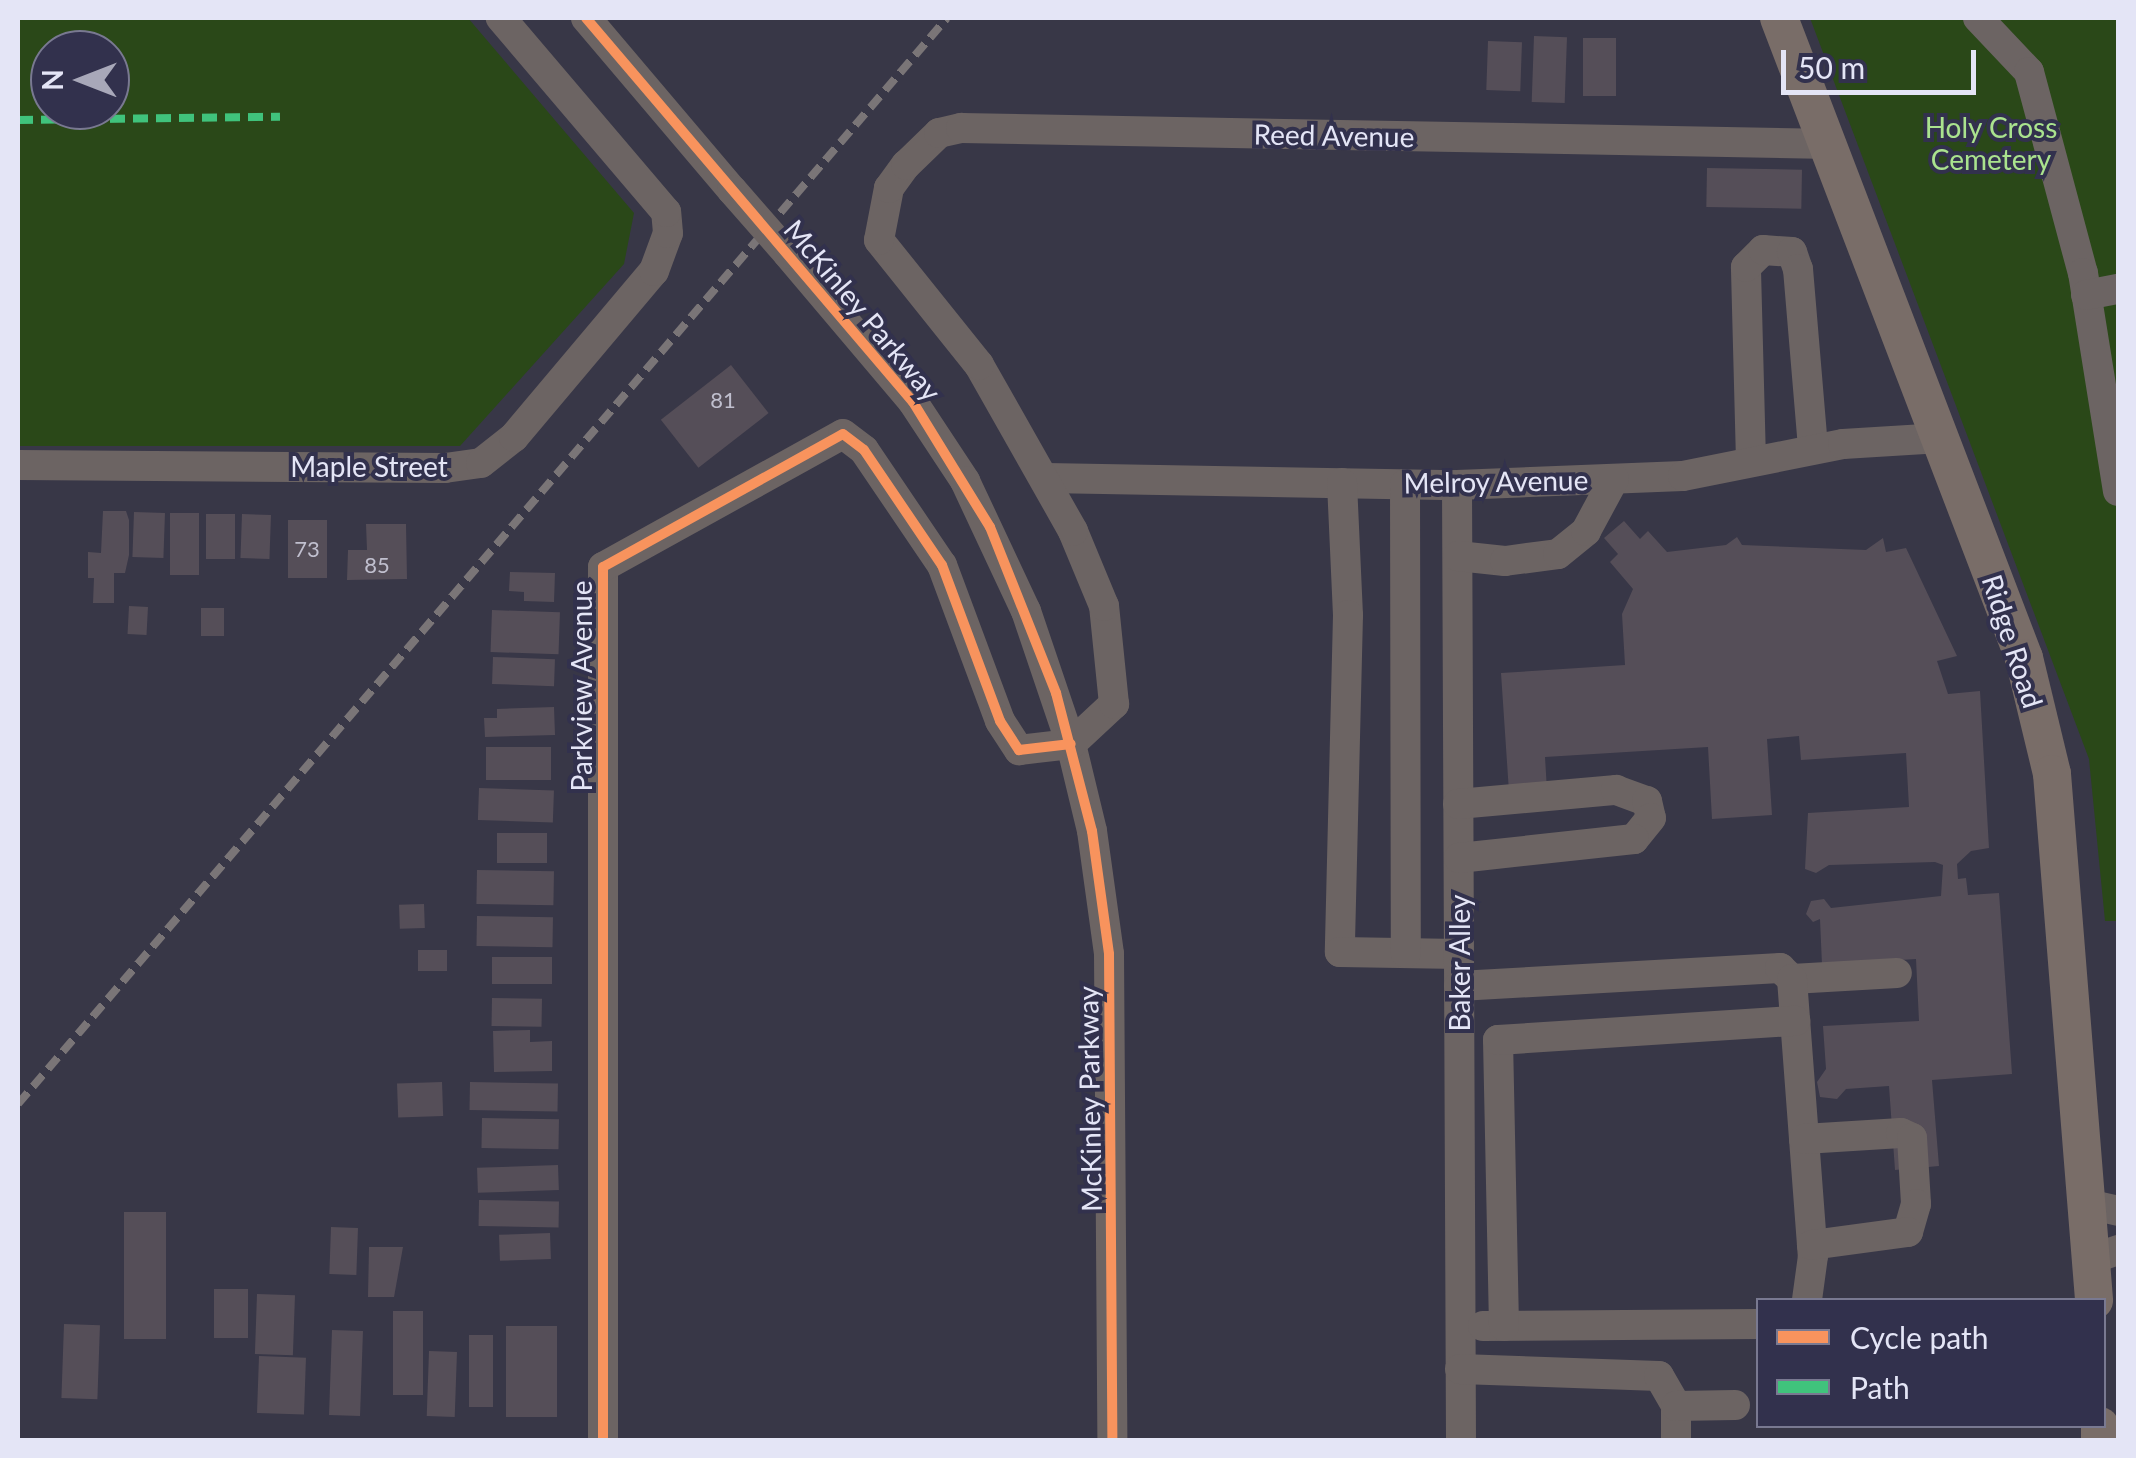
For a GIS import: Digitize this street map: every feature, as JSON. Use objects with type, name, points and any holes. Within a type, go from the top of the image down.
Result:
[{"type":"main road","name":"Ridge Road","points":[[1778,18],[1830,144],[2024,658],[2052,774],[2103,1208],[2105,1254],[2094,1298]]},
{"type":"street","name":"Maple Street","points":[[18,464],[445,468],[481,462],[514,437],[654,271],[668,234],[666,212],[501,18]]},
{"type":"street","name":"McKinley Parkway","points":[[586,18],[913,402],[965,482],[1026,612],[1071,744],[1092,831],[1110,974],[1112,1440]]},
{"type":"street","points":[[1978,18],[2029,72],[2086,295],[2118,491]]},
{"type":"street","name":"Reed Avenue","points":[[1046,478],[980,365],[879,240],[881,213],[906,165],[939,133],[961,128],[1830,144]]},
{"type":"street","points":[[1751,461],[1746,267],[1763,250],[1792,252],[1798,269],[1813,449]]},
{"type":"street","points":[[2086,295],[2118,289]]},
{"type":"street","name":"Parkview Avenue","points":[[603,1440],[603,567],[844,434],[896,493],[942,565],[1000,721],[1019,750],[1071,744]]},
{"type":"street","name":"Melroy Avenue","points":[[1046,478],[1457,484],[1683,476],[1813,449],[1942,438]]},
{"type":"street","points":[[1046,478],[1104,606],[1114,661],[1114,704],[1071,744]]},
{"type":"street","points":[[1458,556],[1506,562],[1558,554],[1586,531],[1614,479]]},
{"type":"street","points":[[1342,483],[1348,614],[1340,952],[1459,954]]},
{"type":"street","points":[[1406,484],[1406,953]]},
{"type":"street","name":"Baker Alley","points":[[1457,484],[1461,1440]]},
{"type":"street","points":[[1458,804],[1616,790],[1647,801],[1651,818],[1634,838],[1459,858]]},
{"type":"street","points":[[1459,986],[1780,968],[1792,980],[1796,1021],[1812,1244],[1808,1298]]},
{"type":"street","points":[[1792,980],[1897,974]]},
{"type":"street","points":[[1504,1326],[1498,1040],[1796,1021]]},
{"type":"street","points":[[1804,1139],[1901,1133],[1912,1138],[1916,1204],[1908,1232],[1812,1244]]},
{"type":"street","points":[[1460,1326],[1756,1324]]},
{"type":"street","points":[[1460,1370],[1640,1370],[1659,1376],[1676,1406],[1676,1440]]},
{"type":"street","points":[[1676,1406],[1735,1405]]},
{"type":"green space","points":[[18,18],[468,18],[634,213],[624,264],[460,446],[18,446]]},
{"type":"green space","name":"Holy Cross Cemetery","points":[[1810,18],[2118,18],[2118,921],[2105,921],[2089,759]]},
{"type":"building","points":[[1534,36],[1567,37],[1565,103],[1532,102]]},
{"type":"building","points":[[1583,38],[1616,38],[1616,96],[1583,96]]},
{"type":"building","points":[[1488,41],[1522,42],[1520,91],[1486,90]]},
{"type":"building","points":[[1707,168],[1802,170],[1801,209],[1706,207]]},
{"type":"building","points":[[731,365],[769,413],[698,468],[661,420]]},
{"type":"building","points":[[103,511],[126,511],[129,520],[129,555],[125,573],[114,573],[114,603],[93,603],[94,578],[88,578],[88,552],[101,553]]},
{"type":"building","points":[[134,512],[165,513],[163,558],[132,557]]},
{"type":"building","points":[[170,513],[199,513],[199,575],[170,575]]},
{"type":"building","points":[[206,514],[235,514],[235,559],[206,559]]},
{"type":"building","points":[[242,514],[271,515],[269,559],[240,558]]},
{"type":"building","points":[[288,520],[327,520],[327,578],[288,578]]},
{"type":"building","points":[[1624,521],[1640,539],[1648,531],[1667,552],[1726,545],[1737,537],[1742,545],[1866,550],[1883,538],[1886,552],[1906,548],[1957,656],[1937,661],[1948,694],[1980,691],[1989,848],[1971,851],[1957,864],[1958,879],[1966,878],[1968,895],[1999,893],[2012,1074],[1932,1080],[1939,1166],[1895,1170],[1889,1086],[1846,1089],[1837,1099],[1820,1097],[1817,1082],[1826,1069],[1823,1026],[1919,1021],[1916,959],[1822,965],[1820,919],[1813,922],[1806,914],[1811,901],[1824,899],[1831,908],[1941,896],[1943,865],[1935,862],[1829,865],[1816,873],[1805,869],[1808,813],[1909,807],[1906,753],[1801,760],[1799,736],[1767,739],[1772,815],[1712,819],[1708,747],[1545,757],[1547,790],[1509,792],[1501,673],[1625,665],[1622,614],[1633,589],[1610,562],[1618,554],[1604,538]]},
{"type":"building","points":[[366,524],[406,524],[407,579],[347,580],[348,550],[367,550]]},
{"type":"building","points":[[510,572],[555,573],[554,602],[524,601],[524,592],[509,591]]},
{"type":"building","points":[[129,606],[148,607],[147,635],[128,634]]},
{"type":"building","points":[[201,608],[224,608],[224,636],[201,636]]},
{"type":"building","points":[[492,610],[560,612],[558,654],[491,652]]},
{"type":"building","points":[[493,657],[555,659],[554,686],[492,684]]},
{"type":"building","points":[[554,707],[555,735],[485,737],[484,718],[497,718],[497,709]]},
{"type":"building","points":[[486,747],[551,747],[551,780],[486,780]]},
{"type":"building","points":[[479,788],[554,791],[553,823],[478,820]]},
{"type":"building","points":[[497,833],[547,833],[547,863],[497,863]]},
{"type":"building","points":[[477,870],[554,871],[553,905],[476,904]]},
{"type":"building","points":[[424,904],[425,928],[400,929],[399,905]]},
{"type":"building","points":[[477,916],[553,917],[552,947],[476,946]]},
{"type":"building","points":[[418,950],[447,950],[447,971],[418,971]]},
{"type":"building","points":[[492,957],[552,957],[552,984],[492,984]]},
{"type":"building","points":[[492,998],[542,999],[542,1027],[492,1026]]},
{"type":"building","points":[[530,1030],[530,1042],[552,1041],[552,1071],[494,1072],[493,1031]]},
{"type":"building","points":[[442,1082],[443,1116],[398,1118],[397,1084]]},
{"type":"building","points":[[470,1082],[558,1084],[557,1112],[470,1110]]},
{"type":"building","points":[[482,1118],[559,1119],[558,1149],[481,1148]]},
{"type":"building","points":[[558,1165],[559,1190],[478,1193],[477,1168]]},
{"type":"building","points":[[479,1200],[559,1201],[559,1227],[479,1226]]},
{"type":"building","points":[[124,1212],[166,1212],[166,1339],[124,1339]]},
{"type":"building","points":[[331,1227],[358,1228],[356,1275],[329,1274]]},
{"type":"building","points":[[550,1233],[551,1259],[500,1261],[499,1235]]},
{"type":"building","points":[[369,1247],[403,1247],[394,1297],[368,1297]]},
{"type":"building","points":[[214,1289],[248,1289],[248,1338],[214,1338]]},
{"type":"building","points":[[257,1294],[295,1295],[293,1355],[255,1354]]},
{"type":"building","points":[[393,1311],[423,1311],[423,1395],[393,1395]]},
{"type":"building","points":[[64,1324],[100,1325],[97,1399],[61,1398]]},
{"type":"building","points":[[506,1326],[557,1326],[557,1417],[506,1417]]},
{"type":"building","points":[[332,1330],[363,1331],[360,1416],[329,1415]]},
{"type":"building","points":[[469,1335],[493,1335],[493,1407],[469,1407]]},
{"type":"building","points":[[429,1351],[457,1352],[455,1417],[427,1416]]},
{"type":"building","points":[[259,1356],[306,1358],[304,1415],[257,1413]]},
{"type":"railway","points":[[18,1104],[947,18]]},
{"type":"marked path","points":[[18,120],[280,117]]},
{"type":"cycle path","points":[[586,18],[913,402],[990,527],[1056,693],[1092,831],[1109,954],[1112,1440]]},
{"type":"cycle path","points":[[603,1440],[603,567],[843,434],[864,450],[942,565],[1000,721],[1019,750],[1071,744]]}]
